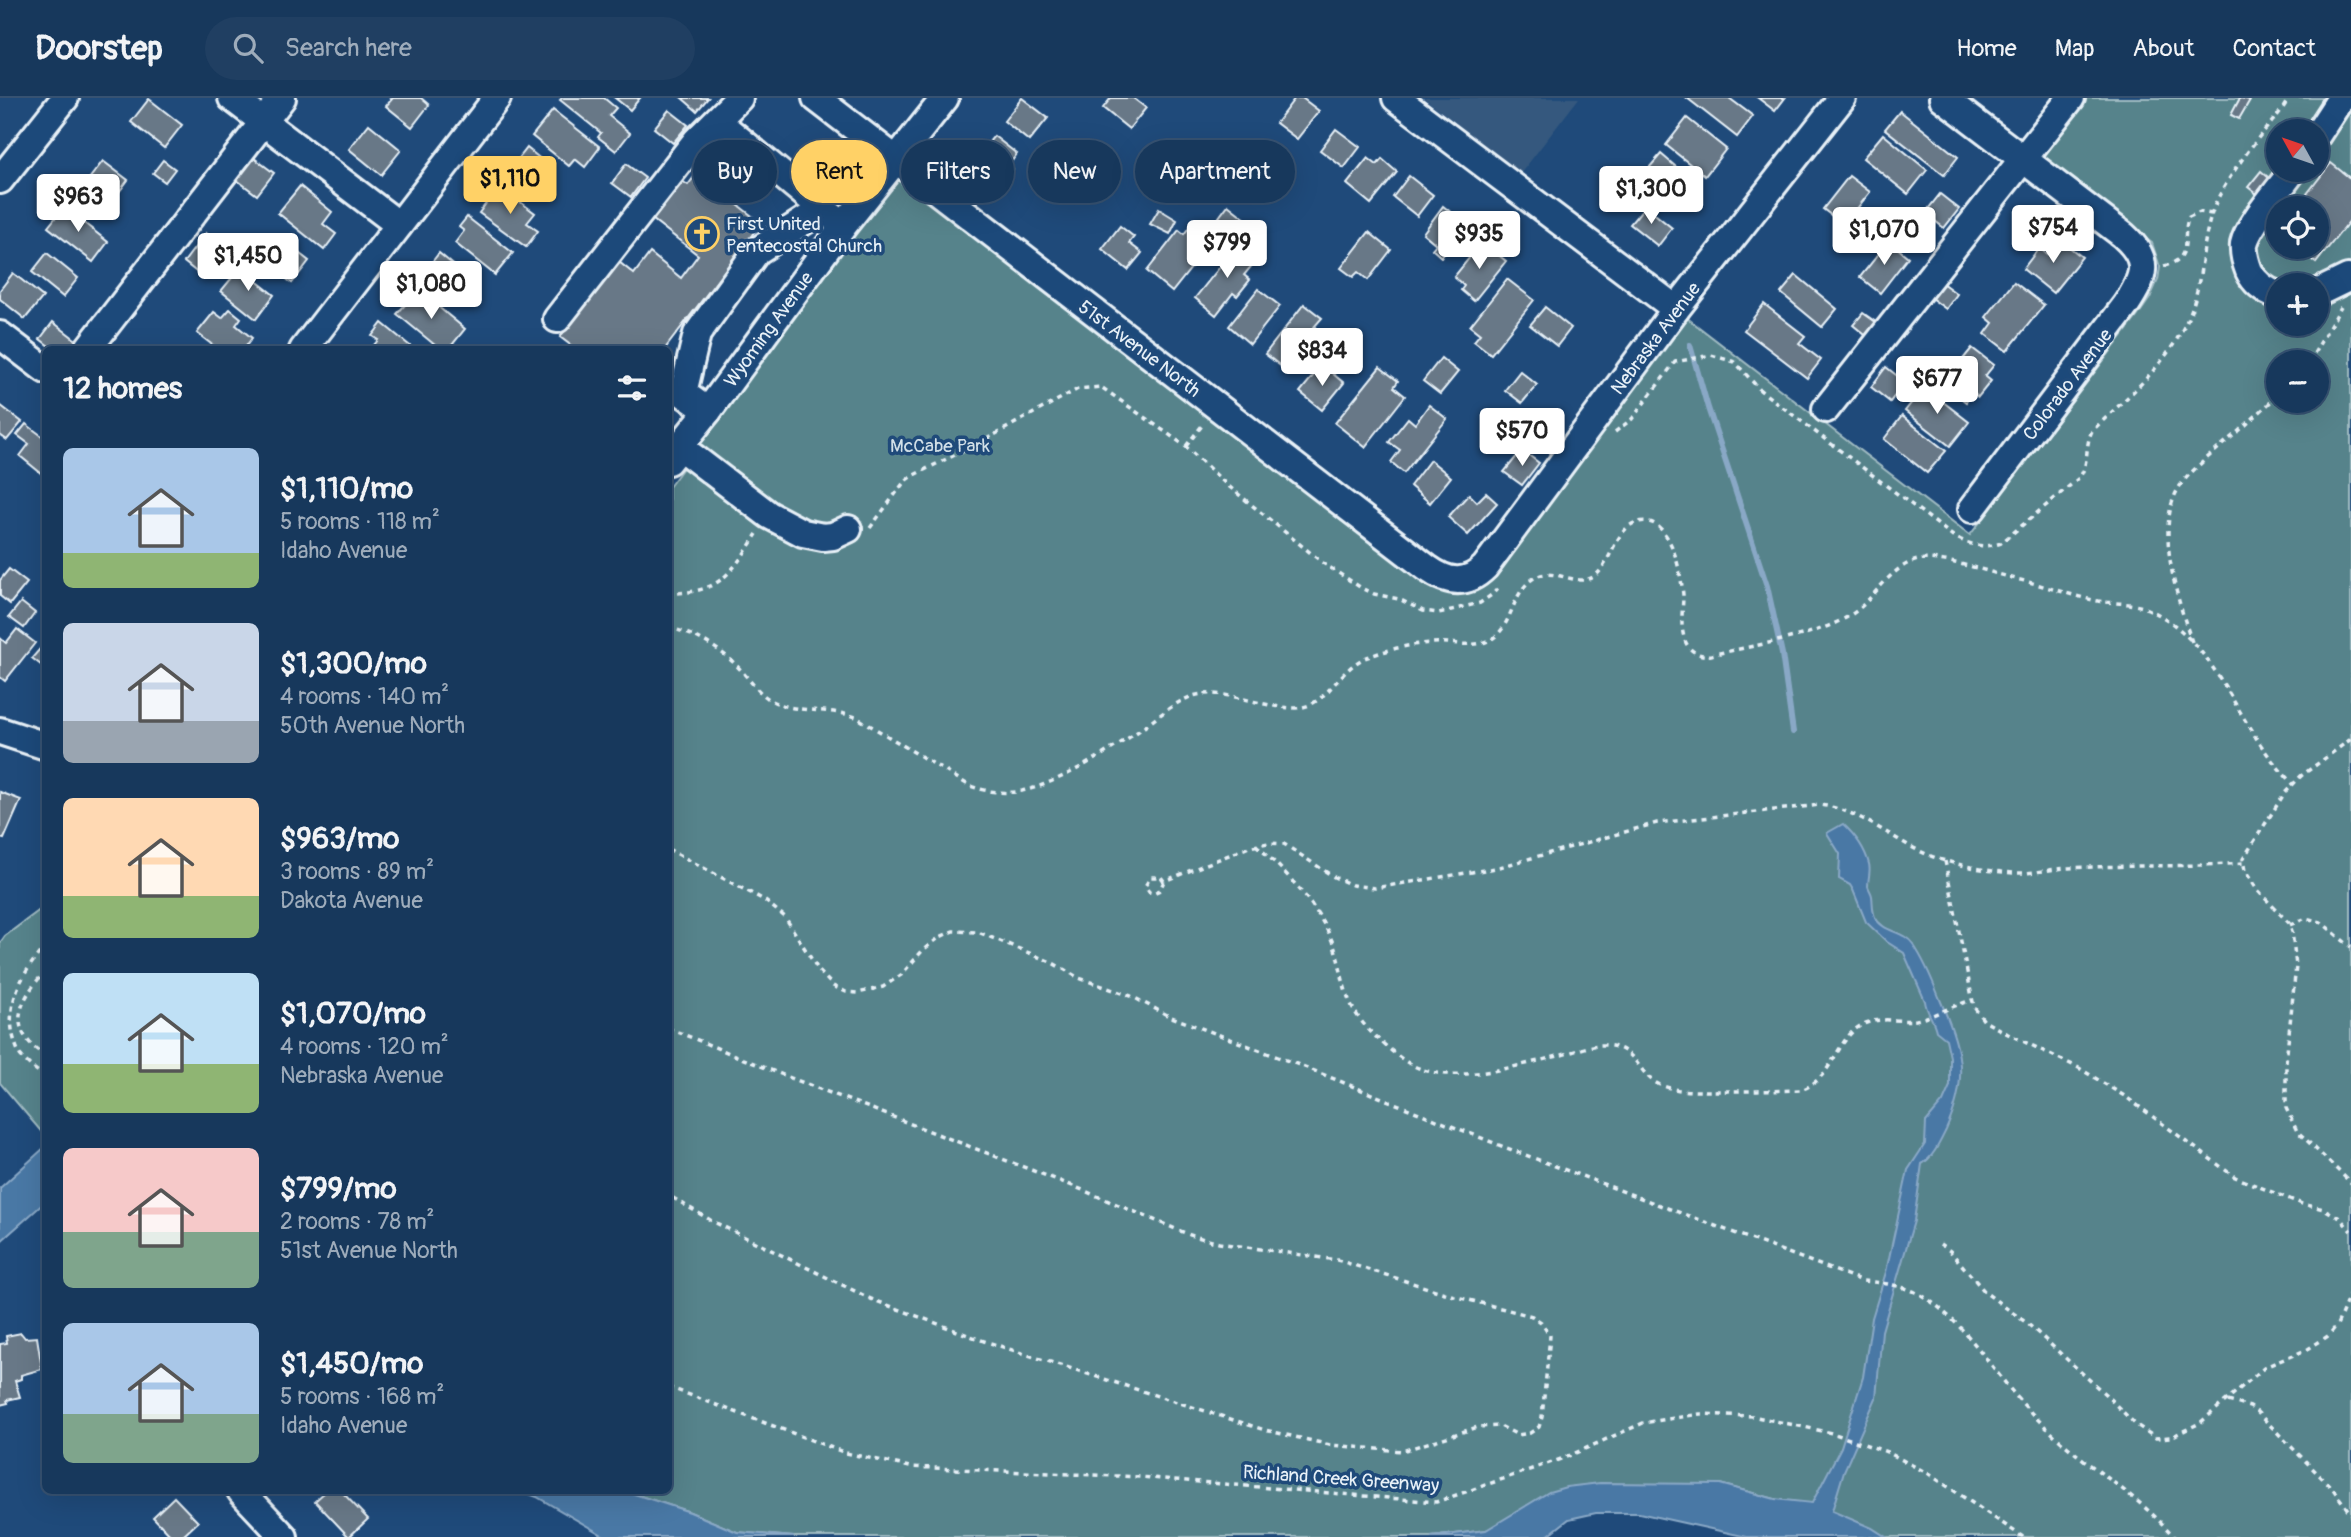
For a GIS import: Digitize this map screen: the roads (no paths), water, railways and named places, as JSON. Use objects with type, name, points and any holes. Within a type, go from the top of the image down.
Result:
[{"type":"street","points":[[0,180],[65,98]]},
{"type":"street","points":[[232,98],[399,225]]},
{"type":"street","points":[[90,346],[282,98]]},
{"type":"street","points":[[306,346],[497,98]]},
{"type":"street","points":[[557,320],[696,141],[739,98]]},
{"type":"street","name":"51st Avenue North","points":[[816,98],[1438,576],[1453,582],[1470,579]]},
{"type":"street","name":"Wyoming Avenue","points":[[674,454],[844,225],[944,98]]},
{"type":"street","points":[[1396,98],[1676,309]]},
{"type":"street","name":"Nebraska Avenue","points":[[1470,579],[1485,567],[1500,549],[1676,309],[1842,98]]},
{"type":"street","points":[[1942,98],[2023,157]]},
{"type":"street","points":[[1826,409],[2071,98]]},
{"type":"street","points":[[2327,119],[2341,98]]},
{"type":"street","points":[[717,121],[821,210],[844,225]]},
{"type":"street","name":"Colorado Avenue","points":[[1972,509],[2135,292],[2141,261],[2123,234],[2023,157]]},
{"type":"street","points":[[2266,289],[2251,276],[2244,246],[2248,232],[2284,182]]},
{"type":"street","points":[[708,411],[683,393],[697,334],[757,251],[821,210]]},
{"type":"street","points":[[2329,287],[2348,278]]},
{"type":"street","points":[[0,335],[42,367]]},
{"type":"street","points":[[674,454],[769,515],[803,533],[833,536],[848,528]]},
{"type":"street","points":[[0,730],[42,746]]},
{"type":"street","points":[[244,1494],[284,1537]]},
{"type":"waterway","points":[[1690,345],[1767,586],[1782,654],[1793,732]]},
{"type":"place","name":"First United Pentecostal Church","points":[[702,234]]},
{"type":"park label","name":"McCabe Park","points":[[940,445]]}]
